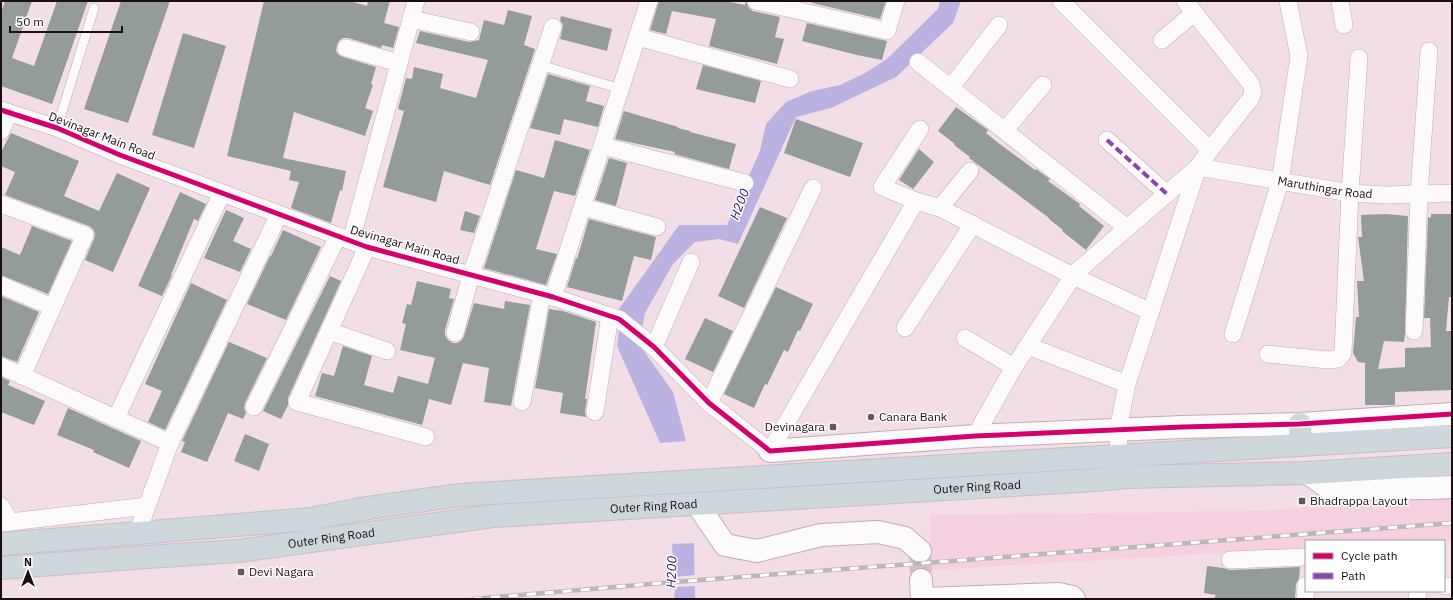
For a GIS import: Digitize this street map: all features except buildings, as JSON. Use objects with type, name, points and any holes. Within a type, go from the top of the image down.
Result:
[{"type":"highway","name":"Outer Ring Road","points":[[1,544],[137,534],[311,518],[361,509],[460,495],[1119,456],[1300,435],[1452,436]]},
{"type":"highway","name":"Outer Ring Road","points":[[1,568],[239,551],[493,516],[1088,481],[1127,477],[1308,473],[1452,464]]},
{"type":"street","points":[[254,407],[344,238],[399,63],[416,1]]},
{"type":"street","points":[[522,402],[548,295],[583,207],[649,1]]},
{"type":"street","points":[[756,1],[886,31],[896,1]]},
{"type":"street","points":[[1061,1],[1210,150]]},
{"type":"street","points":[[1233,334],[1280,182],[1299,56],[1288,1]]},
{"type":"street","points":[[1340,1],[1344,25]]},
{"type":"street","points":[[976,436],[1014,368],[1073,276],[1198,167],[1251,98],[1253,91],[1251,84],[1190,7],[1162,40]]},
{"type":"street","points":[[411,19],[471,32]]},
{"type":"street","points":[[951,87],[999,25]]},
{"type":"street","points":[[455,333],[471,275],[553,27]]},
{"type":"street","points":[[638,37],[790,79]]},
{"type":"street","points":[[346,48],[399,63]]},
{"type":"street","points":[[1414,331],[1419,194],[1429,51]]},
{"type":"street","points":[[1268,354],[1328,360],[1338,359],[1343,353],[1350,193],[1359,58]]},
{"type":"street","points":[[918,62],[1127,228]]},
{"type":"street","points":[[1005,130],[1043,85]]},
{"type":"street","points":[[1,131],[5,112]]},
{"type":"street","name":"Devinagar Main Road","points":[[5,112],[57,128],[120,155],[367,247],[548,295],[615,317],[649,343],[709,403],[770,451]]},
{"type":"street","points":[[920,129],[882,187],[916,201],[940,208],[1073,276],[1151,312]]},
{"type":"street","points":[[1107,140],[1167,194]]},
{"type":"street","points":[[603,146],[744,183]]},
{"type":"street","points":[[1119,456],[1118,430],[1128,384],[1198,167]]},
{"type":"street","name":"Maruthingar Road","points":[[1198,167],[1350,193],[1387,195],[1452,193]]},
{"type":"street","points":[[940,208],[970,171]]},
{"type":"street","points":[[709,403],[813,188]]},
{"type":"street","points":[[116,418],[222,193]]},
{"type":"street","points":[[770,451],[916,201]]},
{"type":"street","points":[[1,204],[84,236],[22,376]]},
{"type":"street","points":[[583,207],[657,227]]},
{"type":"street","points":[[137,534],[170,443],[279,214]]},
{"type":"street","points":[[905,328],[973,224]]},
{"type":"street","points":[[367,247],[297,402],[426,437]]},
{"type":"street","points":[[649,343],[691,262]]},
{"type":"street","points":[[1,285],[52,307]]},
{"type":"street","points":[[595,412],[615,317]]},
{"type":"street","points":[[329,331],[387,351]]},
{"type":"street","points":[[965,338],[1014,368]]},
{"type":"street","points":[[1028,346],[1128,384]]},
{"type":"street","points":[[1,366],[170,443]]},
{"type":"street","points":[[770,451],[976,436],[1118,430],[1300,435],[1452,414]]},
{"type":"street","points":[[1308,473],[1330,489],[1429,488],[1452,486]]},
{"type":"street","points":[[698,504],[725,545],[757,551],[821,535],[878,532],[905,538],[920,551]]},
{"type":"street","points":[[1,506],[5,522],[147,506]]},
{"type":"street","points":[[1230,560],[1305,557]]},
{"type":"street","points":[[922,593],[1059,594],[1072,597],[1074,599]]},
{"type":"lane","points":[[57,128],[94,8]]},
{"type":"lane","points":[[547,67],[621,89]]},
{"type":"shaded area","points":[[1452,497],[1452,540],[1305,540],[1305,548],[930,570],[930,515],[1260,511]]},
{"type":"water","name":"H200","points":[[940,1],[961,1],[953,23],[896,77],[831,108],[796,117],[738,244],[719,239],[695,242],[673,264],[645,313],[639,344],[673,392],[686,441],[660,443],[617,346],[619,309],[679,225],[727,225],[760,151],[766,124],[786,102],[812,91],[840,85],[865,73],[887,59],[938,9]]},
{"type":"water","points":[[694,543],[695,599],[674,599],[675,590],[672,544]]},
{"type":"pier","points":[[695,575],[696,586],[674,587],[674,577]]},
{"type":"tunnel","points":[[920,551],[921,580]]},
{"type":"railway","points":[[473,599],[674,582],[1452,523]]},
{"type":"marked path","points":[[1107,140],[1167,194]]},
{"type":"cycle path","points":[[1,110],[57,128],[120,155],[367,247],[553,297],[619,319],[654,347],[709,403],[770,451],[975,436],[1182,427],[1300,424],[1452,414]]},
{"type":"place","name":"Canara Bank","points":[[871,417]]},
{"type":"place","name":"Devinagara","points":[[833,427]]},
{"type":"place","name":"Bhadrappa Layout","points":[[1302,501]]},
{"type":"place","name":"Devi Nagara","points":[[241,572]]}]
